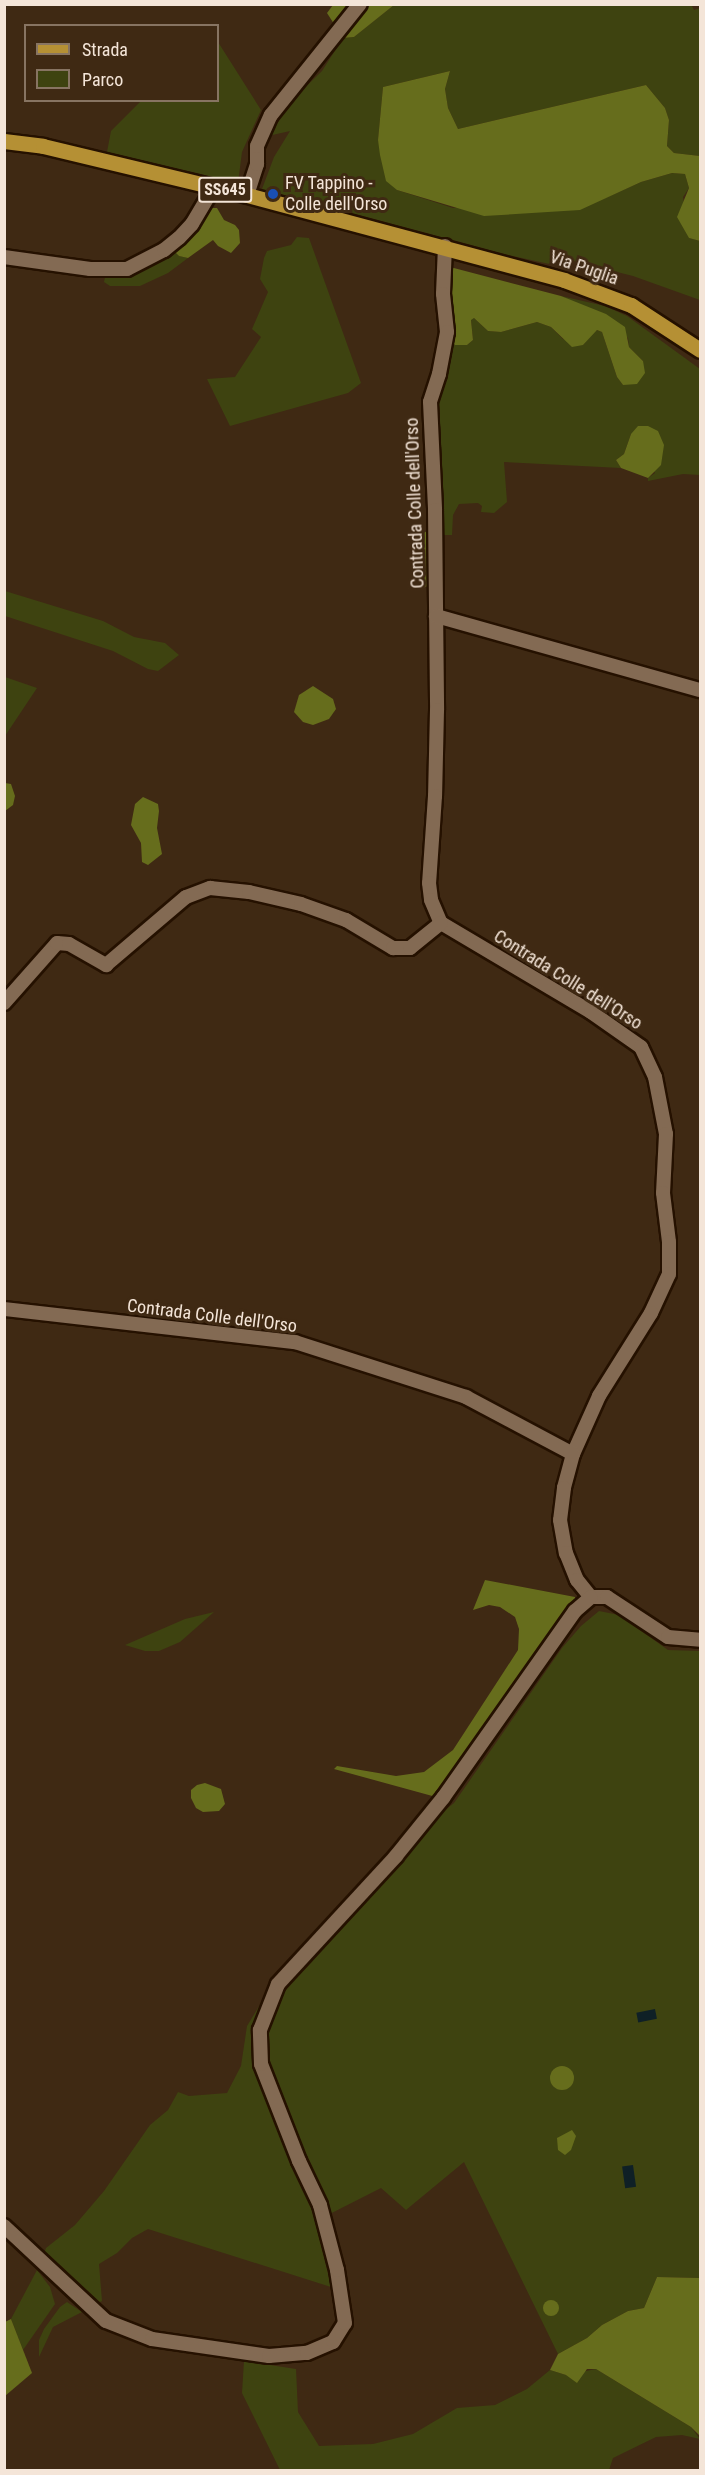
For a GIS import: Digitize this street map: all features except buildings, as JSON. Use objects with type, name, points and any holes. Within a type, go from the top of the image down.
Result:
[{"type":"main road","name":"SS645","points":[[4,141],[43,146],[445,246]]},
{"type":"main road","name":"Via Puglia","points":[[445,246],[564,280],[631,305],[700,350]]},
{"type":"street","points":[[247,195],[257,164],[257,146],[271,115],[360,4]]},
{"type":"street","points":[[4,257],[90,269],[127,269],[164,250],[179,238],[192,224],[214,187]]},
{"type":"street","name":"Contrada Colle dell'Orso","points":[[445,246],[444,294],[447,332],[440,374],[429,402],[435,510],[436,616],[435,785],[429,884],[435,913],[441,922],[591,1012],[641,1047],[655,1077],[666,1134],[663,1193],[669,1242],[669,1274],[651,1313],[599,1395],[573,1454],[564,1488],[560,1520],[566,1553],[577,1580],[591,1597]]},
{"type":"street","points":[[436,616],[700,690]]},
{"type":"street","points":[[4,1003],[57,943],[69,944],[106,964],[186,897],[199,890],[210,888],[249,892],[301,904],[346,920],[393,948],[410,948],[441,922]]},
{"type":"street","name":"Contrada Colle dell'Orso","points":[[4,1309],[295,1342],[466,1396],[573,1454]]},
{"type":"street","points":[[4,2226],[106,2321],[152,2338],[269,2356],[307,2353],[333,2342],[345,2323],[337,2270],[320,2205],[299,2161],[261,2064],[260,2030],[278,1984],[396,1856],[443,1798],[575,1611],[591,1597],[607,1597],[668,1637],[700,1640]]},
{"type":"green space","points":[[691,4],[694,10],[700,8],[700,156],[674,153],[667,146],[669,120],[665,108],[646,85],[458,129],[448,108],[445,89],[450,71],[383,87],[378,140],[397,190],[453,208],[603,199],[641,182],[672,173],[685,174],[689,188],[683,197],[689,238],[700,241],[700,300],[633,276],[573,261],[563,267],[508,255],[262,189],[274,157],[290,131],[268,136],[286,106],[322,71],[343,38],[354,37],[394,5]]},
{"type":"green space","points":[[333,5],[394,5],[354,37],[343,38],[327,13]]},
{"type":"green space","points":[[219,44],[261,110],[242,152],[238,183],[107,152],[111,131],[140,102],[219,102]]},
{"type":"green space","points":[[450,71],[445,89],[448,108],[458,129],[646,85],[665,108],[669,120],[667,146],[674,153],[700,156],[700,241],[689,238],[677,217],[689,188],[685,174],[672,173],[641,182],[580,210],[484,216],[397,190],[386,181],[380,155],[378,140],[383,87]]},
{"type":"green space","points":[[210,208],[217,208],[224,220],[235,225],[239,230],[240,243],[231,253],[218,246],[213,240],[188,258],[179,256],[173,250]]},
{"type":"green space","points":[[297,237],[309,238],[361,383],[348,393],[230,426],[207,379],[235,377],[261,337],[252,329],[268,292],[260,279],[264,258],[267,251],[291,245]]},
{"type":"green space","points":[[173,250],[179,256],[188,258],[168,273],[140,286],[110,286],[104,282],[105,277],[139,272]]},
{"type":"green space","points":[[450,267],[561,296],[606,314],[625,327],[629,347],[643,361],[645,373],[637,384],[623,385],[617,377],[602,332],[597,330],[583,345],[572,347],[551,327],[537,322],[501,332],[488,331],[474,318],[471,320],[473,340],[467,345],[455,345],[450,340],[452,314]]},
{"type":"green space","points":[[561,296],[605,306],[627,316],[700,369],[700,475],[683,474],[648,481],[648,478],[655,473],[631,434],[624,454],[616,460],[621,468],[504,462],[507,502],[494,513],[481,512],[482,506],[478,503],[459,504],[453,515],[452,535],[441,535],[436,438],[437,404],[450,340],[455,345],[467,345],[473,340],[471,319],[474,318],[488,331],[501,332],[537,322],[551,327],[563,339],[583,345],[597,330],[602,332],[617,377],[623,385],[643,361],[629,347],[628,338],[584,307]]},
{"type":"green space","points":[[638,426],[648,426],[658,431],[664,445],[661,465],[648,478],[621,468],[616,460],[624,454],[631,434]]},
{"type":"green space","points":[[427,531],[431,532],[430,585],[423,588],[414,584],[414,578],[419,536]]},
{"type":"green space","points":[[5,591],[103,621],[134,637],[165,643],[179,655],[158,671],[148,669],[113,651],[5,616]]},
{"type":"green space","points":[[4,677],[37,688],[5,736]]},
{"type":"green space","points":[[313,686],[333,699],[336,709],[329,719],[313,725],[303,722],[294,712],[299,695]]},
{"type":"green space","points":[[5,783],[11,784],[15,796],[13,805],[5,811]]},
{"type":"green space","points":[[143,797],[158,804],[159,811],[157,828],[162,854],[148,865],[142,862],[141,843],[131,825],[135,804]]},
{"type":"green space","points":[[485,1580],[575,1597],[575,1602],[436,1797],[334,1769],[337,1766],[396,1776],[424,1772],[453,1750],[518,1650],[519,1629],[515,1617],[500,1607],[489,1605],[473,1610]]},
{"type":"green space","points":[[599,1611],[619,1615],[668,1650],[700,1651],[700,2278],[657,2277],[644,2308],[628,2311],[558,2354],[464,2162],[406,2210],[381,2188],[316,2221],[331,2287],[148,2229],[132,2238],[117,2253],[99,2264],[102,2301],[94,2305],[43,2256],[46,2248],[75,2225],[104,2191],[150,2125],[168,2110],[178,2092],[189,2096],[227,2093],[241,2066],[247,2026],[261,2003],[285,1987],[307,1967],[389,1877],[434,1819],[454,1803],[562,1648],[581,1626]]},
{"type":"green space","points":[[214,1612],[180,1642],[159,1651],[145,1651],[125,1645],[185,1619]]},
{"type":"green space","points":[[205,1783],[221,1789],[225,1804],[219,1811],[203,1812],[196,1808],[191,1798],[191,1790]]},
{"type":"green space","points":[[562,2066],[567,2067],[573,2073],[573,2083],[567,2089],[562,2090],[557,2089],[551,2083],[550,2078],[551,2073],[557,2067]]},
{"type":"green space","points":[[572,2130],[576,2136],[571,2150],[565,2155],[558,2150],[557,2138]]},
{"type":"green space","points":[[37,2270],[50,2287],[55,2304],[23,2350],[11,2319]]},
{"type":"green space","points":[[657,2277],[700,2278],[700,2436],[691,2427],[596,2369],[587,2369],[577,2383],[566,2375],[550,2370],[558,2354],[628,2311],[644,2308]]},
{"type":"green space","points":[[551,2300],[557,2302],[559,2308],[557,2314],[551,2316],[545,2314],[543,2308],[545,2302]]},
{"type":"green space","points":[[67,2302],[82,2312],[53,2327],[39,2357],[39,2340],[44,2329],[60,2307]]},
{"type":"green space","points":[[11,2319],[32,2373],[5,2396],[5,2322]]},
{"type":"green space","points":[[244,2361],[296,2369],[298,2412],[319,2446],[373,2444],[413,2434],[457,2408],[495,2405],[527,2389],[550,2370],[566,2375],[596,2369],[691,2427],[700,2439],[682,2435],[656,2437],[613,2458],[609,2470],[280,2470],[242,2393]]},
{"type":"shaded area","points":[[655,2009],[657,2019],[638,2022],[636,2013]]},
{"type":"shaded area","points":[[633,2165],[636,2187],[625,2188],[622,2167]]},
{"type":"place","name":"FV Tappino - Colle dell'Orso","points":[[273,194]]}]
